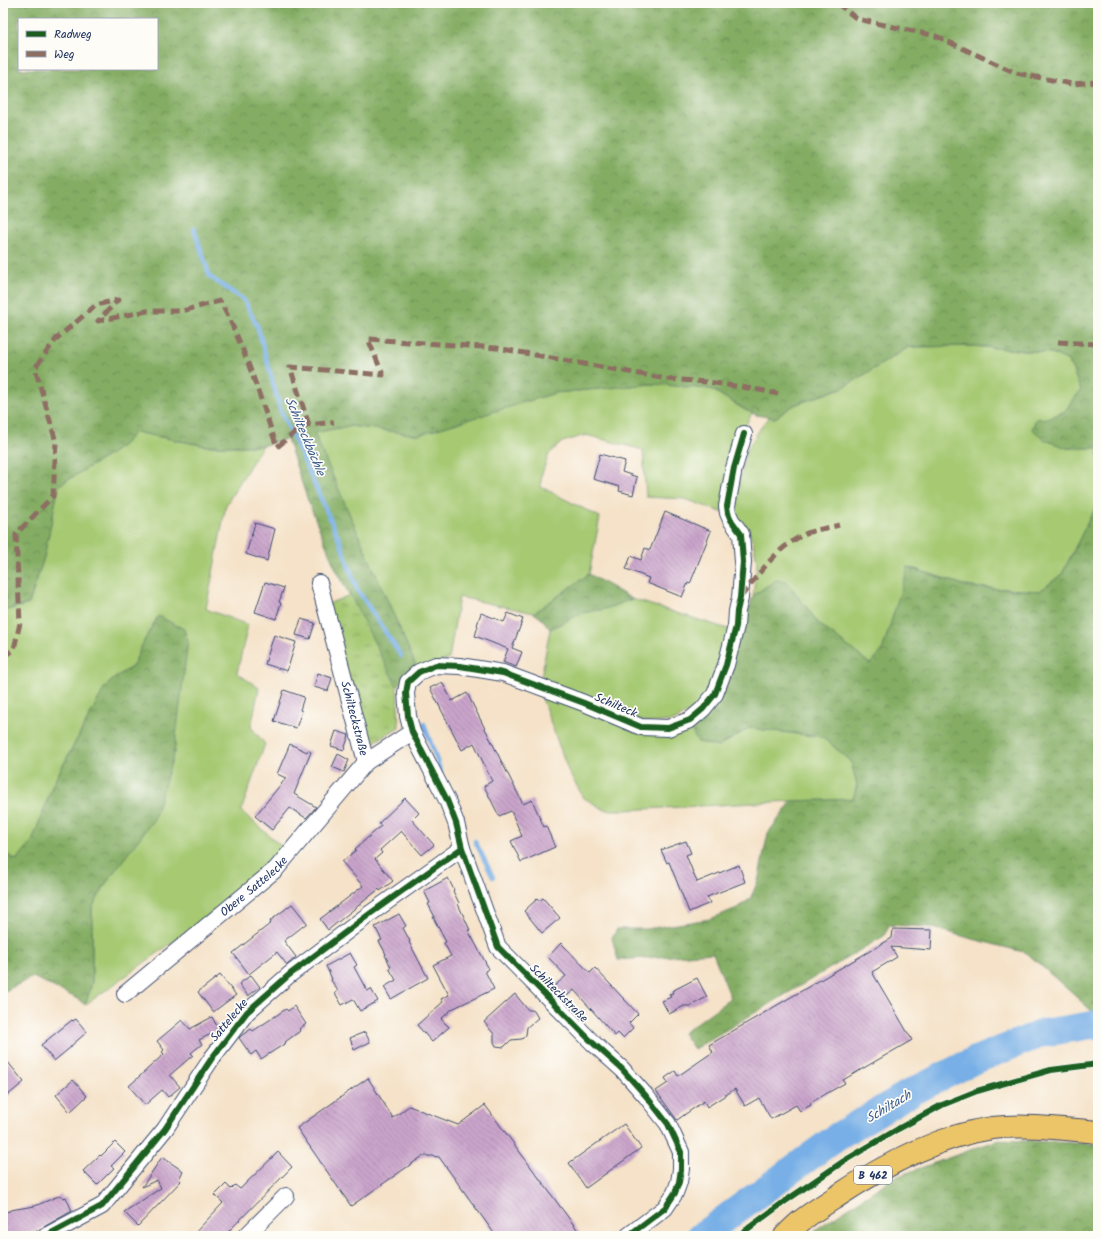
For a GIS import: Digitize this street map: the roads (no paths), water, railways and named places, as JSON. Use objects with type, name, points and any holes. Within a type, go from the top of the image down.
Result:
[{"type":"main road","name":"B 462","points":[[785,1236],[807,1217],[849,1188],[890,1164],[930,1146],[971,1132],[994,1128],[1044,1127],[1098,1132]]},
{"type":"street","name":"Schilteck","points":[[412,732],[408,716],[406,693],[408,682],[419,672],[436,665],[460,666],[503,673],[584,703],[641,727],[668,728],[690,720],[703,710],[715,694],[726,665],[736,626],[736,611],[740,598],[743,562],[741,534],[731,520],[728,513],[728,506],[734,468],[744,434]]},
{"type":"street","name":"Schilteckstraße","points":[[318,583],[366,762],[412,732],[447,800],[456,822],[462,848],[498,947],[593,1043],[622,1069],[668,1124],[681,1152],[679,1182],[665,1208],[628,1236]]},
{"type":"street","name":"Obere Sattelecke","points":[[125,994],[276,870],[366,762]]},
{"type":"street","name":"Sattelecke","points":[[46,1236],[102,1206],[165,1129],[212,1058],[247,1012],[289,975],[371,913],[462,848]]},
{"type":"street","points":[[246,1236],[286,1196]]},
{"type":"waterway","name":"Schilteckbächle","points":[[194,229],[210,277],[244,300],[258,328],[280,409],[339,539],[357,589],[401,656]]},
{"type":"waterway","name":"Schilteckbächle","points":[[424,724],[441,772]]},
{"type":"waterway","name":"Schilteckbächle","points":[[475,841],[493,877]]},
{"type":"waterway","name":"Schiltach","points":[[701,1236],[838,1136],[906,1095],[973,1061],[1043,1033],[1098,1024]]}]
